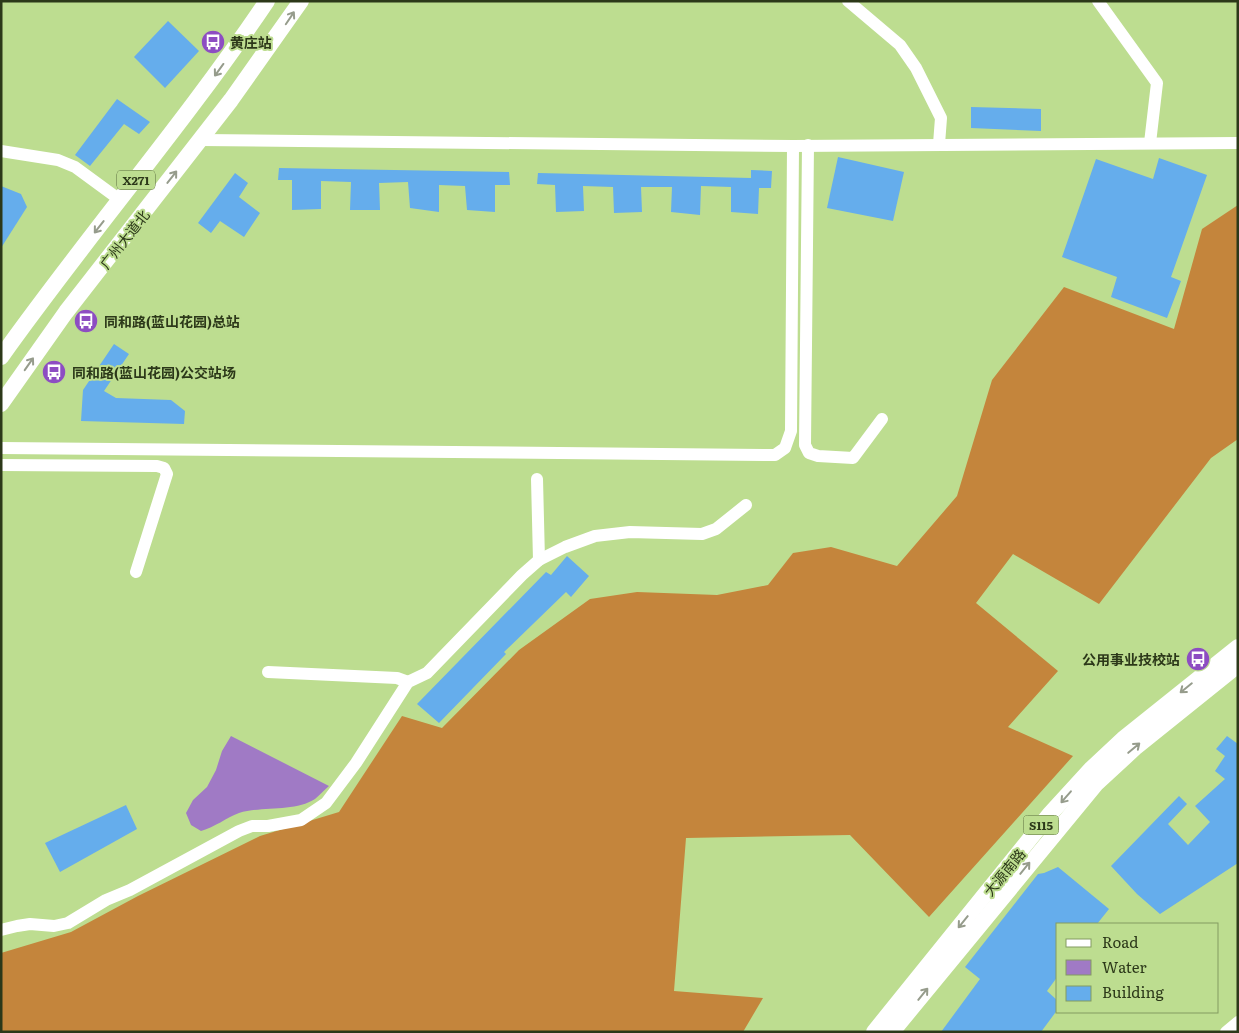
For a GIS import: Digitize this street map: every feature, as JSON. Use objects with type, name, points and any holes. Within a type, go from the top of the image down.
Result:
[{"type":"main road","name":"广州大道北","points":[[1,357],[43,299],[211,80],[267,1]]},
{"type":"main road","name":"广州大道北","points":[[1,404],[66,312],[201,140],[301,1]]},
{"type":"main road","name":"大源南路","points":[[874,1032],[1031,838],[1092,768],[1138,727],[1238,647]]},
{"type":"main road","name":"大源南路","points":[[892,1032],[1096,784],[1136,746],[1238,665]]},
{"type":"street","points":[[848,1],[900,45],[916,68],[941,118],[939,144]]},
{"type":"street","points":[[1098,1],[1157,82],[1150,144]]},
{"type":"street","points":[[201,140],[793,146],[1238,143]]},
{"type":"street","points":[[1,448],[775,455],[785,448],[792,431],[793,146]]},
{"type":"street","points":[[808,146],[805,445],[809,453],[818,456],[853,458],[882,419]]},
{"type":"street","points":[[1,152],[58,160],[75,167],[120,200]]},
{"type":"street","points":[[1,466],[158,466],[164,468],[167,474],[136,572]]},
{"type":"street","points":[[536,480],[539,560]]},
{"type":"street","points":[[1,930],[30,924],[54,926],[68,922],[106,900],[130,890],[238,832],[252,826],[268,826],[301,820],[326,803],[356,764],[408,682],[427,673],[522,575],[539,560],[565,546],[595,536],[630,532],[702,534],[716,528],[746,505]]},
{"type":"street","points":[[268,672],[397,678],[408,682]]},
{"type":"street","points":[[1226,1032],[1238,1022]]},
{"type":"shaded area","points":[[1238,205],[1238,439],[1211,458],[1099,604],[1013,554],[976,603],[1058,671],[1008,727],[1073,756],[929,917],[850,835],[686,838],[674,991],[763,998],[743,1032],[1,1032],[1,953],[71,932],[138,896],[260,836],[339,812],[402,716],[442,728],[519,650],[590,599],[637,592],[717,595],[768,585],[793,553],[831,547],[897,566],[957,496],[992,380],[1064,287],[1174,329],[1202,229]]},
{"type":"water","points":[[231,736],[329,786],[315,799],[307,803],[298,806],[239,813],[201,831],[191,825],[186,813],[193,800],[207,787],[216,770],[222,751]]},
{"type":"building","points":[[168,21],[199,51],[165,88],[134,57]]},
{"type":"building","points":[[117,99],[150,122],[139,134],[124,124],[90,166],[75,155]]},
{"type":"building","points":[[971,107],[1041,109],[1041,131],[971,128]]},
{"type":"building","points":[[838,157],[904,172],[893,221],[827,208]]},
{"type":"building","points":[[1159,158],[1207,175],[1171,277],[1181,281],[1167,318],[1111,297],[1117,277],[1062,257],[1096,159],[1153,179]]},
{"type":"building","points":[[279,168],[509,172],[510,185],[495,185],[495,212],[467,210],[465,186],[439,185],[439,212],[410,208],[408,182],[379,183],[380,210],[350,210],[351,182],[321,181],[321,209],[292,210],[292,180],[278,180]]},
{"type":"building","points":[[751,170],[772,171],[771,188],[759,188],[758,214],[731,212],[731,187],[701,186],[700,215],[671,212],[672,187],[641,187],[642,212],[614,213],[613,187],[583,186],[584,211],[556,212],[555,185],[537,184],[538,173],[751,178]]},
{"type":"building","points":[[235,173],[248,183],[239,197],[260,213],[244,237],[220,221],[211,233],[198,223]]},
{"type":"building","points":[[1,186],[21,194],[27,207],[1,248]]},
{"type":"building","points":[[114,344],[129,354],[104,391],[116,398],[171,400],[185,411],[184,424],[81,421],[83,390]]},
{"type":"building","points":[[567,556],[589,576],[571,597],[566,592],[504,652],[506,654],[439,723],[417,704],[546,572],[551,575]]},
{"type":"building","points":[[1227,736],[1238,744],[1238,863],[1160,914],[1137,894],[1111,866],[1179,796],[1187,804],[1168,824],[1188,845],[1210,822],[1195,806],[1225,779],[1215,771],[1225,756],[1216,749]]},
{"type":"building","points":[[126,805],[137,829],[60,872],[45,843]]},
{"type":"building","points":[[1058,867],[1109,909],[1098,923],[1056,923],[1056,979],[1047,991],[1056,999],[1056,1012],[1041,1032],[941,1032],[980,979],[965,967],[1038,874]]},
{"type":"place","name":"黄庄站","points":[[213,42]]},
{"type":"place","name":"同和路(蓝山花园)总站","points":[[86,321]]},
{"type":"place","name":"同和路(蓝山花园)公交站场","points":[[54,372]]},
{"type":"place","name":"公用事业技校站","points":[[1198,659]]}]
